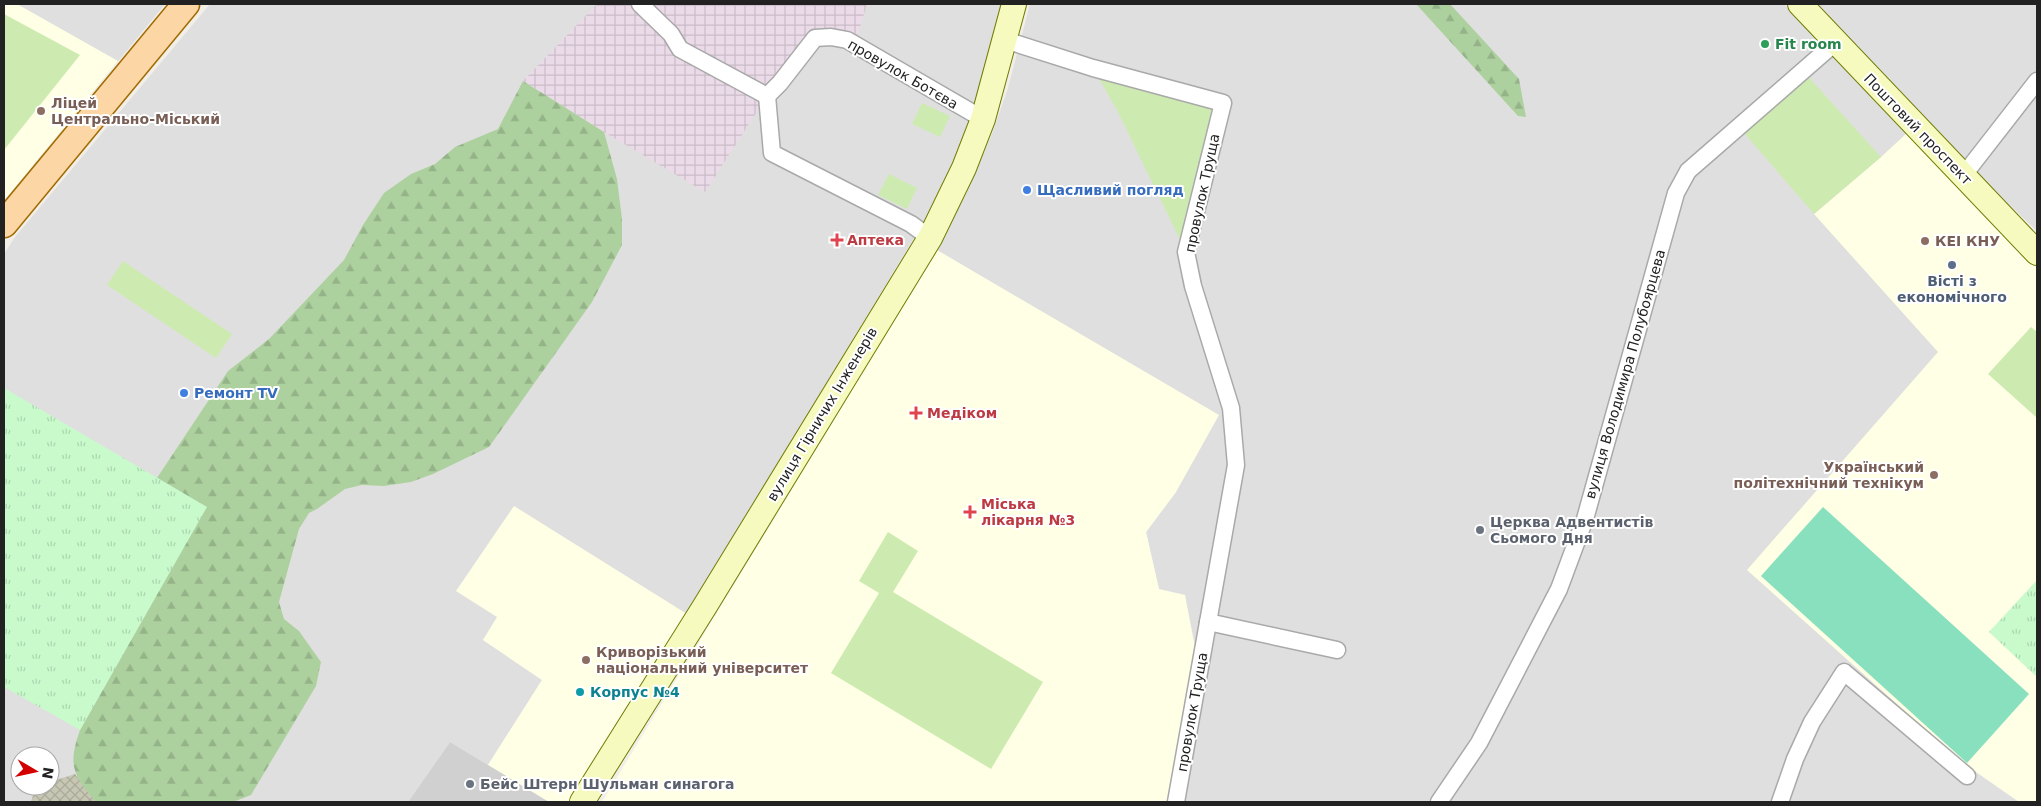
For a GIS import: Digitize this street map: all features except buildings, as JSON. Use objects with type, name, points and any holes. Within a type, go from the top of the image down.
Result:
[{"type":"main road","points":[[4,224],[186,4]]},
{"type":"street","points":[[640,4],[671,34],[680,49],[767,96],[772,153],[911,224],[930,238]]},
{"type":"street","name":"вулиця Гірничих Інженерів","points":[[582,802],[705,606],[930,238],[964,168],[983,119],[1014,4]]},
{"type":"street","name":"Поштовий проспект","points":[[1800,4],[2037,253]]},
{"type":"street","name":"провулок Ботєва","points":[[767,96],[780,83],[815,38],[831,37],[847,40],[983,119]]},
{"type":"street","name":"провулок Труща","points":[[1005,40],[1094,68],[1223,103],[1186,252],[1193,286],[1231,408],[1236,465],[1176,802]]},
{"type":"street","name":"вулиця Володимира Полубоярцева","points":[[1439,802],[1479,743],[1559,589],[1585,519],[1676,193],[1688,171],[1836,42]]},
{"type":"street","points":[[1963,176],[2037,81]]},
{"type":"street","points":[[1208,622],[1336,650]]},
{"type":"street","points":[[1780,802],[1795,759],[1812,722],[1844,672],[1967,776]]},
{"type":"shaded area","name":"Ліцей Центрально-Міський","points":[[4,4],[165,4],[4,201]]},
{"type":"shaded area","name":"Ліцей Центрально-Міський","points":[[4,4],[17,4],[118,61],[4,201]]},
{"type":"shaded area","points":[[210,4],[1001,4],[974,110],[959,154],[940,195],[687,614],[498,617],[483,640],[542,680],[488,765],[450,742],[408,802],[4,802],[4,254],[15,237]]},
{"type":"shaded area","points":[[597,4],[867,4],[855,44],[815,38],[767,96],[705,192],[523,81]]},
{"type":"shaded area","points":[[1030,4],[1784,4],[2037,268],[2037,802],[1168,802],[1159,590],[1146,532],[1176,492],[937,250],[974,176],[992,134],[1008,88]]},
{"type":"shaded area","points":[[1817,4],[2037,4],[2037,231],[1973,170]]},
{"type":"shaded area","name":"Український політехнічний технікум","points":[[1907,133],[2037,268],[2037,802],[2019,802],[1963,763],[1747,570],[1938,352],[1814,214]]},
{"type":"shaded area","name":"Міська лікарня №3","points":[[937,250],[1219,415],[1176,492],[1146,532],[1159,589],[1185,595],[1195,647],[1168,802],[602,802]]},
{"type":"shaded area","name":"Криворізький національний університет","points":[[514,506],[687,614],[571,802],[549,802],[488,765],[542,680],[483,640],[497,617],[456,591]]},
{"type":"shaded area","name":"Бейс Штерн Шульман синагога","points":[[450,742],[488,765],[549,802],[408,802]]},
{"type":"shaded area","points":[[75,774],[96,802],[31,802],[33,796],[60,796],[60,779]]},
{"type":"green space","points":[[1416,4],[1450,4],[1519,79],[1526,117],[1518,116]]},
{"type":"green space","points":[[4,14],[80,55],[4,150]]},
{"type":"green space","points":[[1093,68],[1223,103],[1186,252],[1117,110]]},
{"type":"green space","points":[[1803,71],[1881,157],[1814,214],[1739,127]]},
{"type":"green space","points":[[523,81],[604,132],[617,179],[622,219],[622,245],[592,302],[489,447],[433,474],[411,482],[384,486],[362,485],[345,489],[309,513],[299,529],[279,602],[284,619],[299,631],[321,662],[316,686],[251,795],[233,802],[96,802],[82,784],[74,769],[74,752],[80,730],[206,507],[157,478],[228,371],[269,339],[344,260],[363,225],[384,193],[411,174],[435,164],[455,147],[498,129]]},
{"type":"green space","points":[[922,103],[950,116],[940,137],[912,124]]},
{"type":"green space","points":[[889,174],[917,188],[907,209],[878,195]]},
{"type":"green space","points":[[123,261],[232,334],[216,358],[107,285]]},
{"type":"green space","points":[[2031,327],[2037,332],[2036,417],[1988,374]]},
{"type":"green space","points":[[4,388],[207,507],[80,730],[4,687]]},
{"type":"green space","points":[[1823,507],[2029,694],[1967,763],[1761,576]]},
{"type":"green space","points":[[888,532],[918,551],[893,592],[1043,682],[991,769],[831,673],[879,593],[859,581]]},
{"type":"green space","points":[[2037,580],[2037,677],[1989,632]]},
{"type":"place","name":"Fit room","points":[[1765,44]]},
{"type":"place","name":"Ліцей Центрально-Міський","points":[[41,111]]},
{"type":"place","name":"Щасливий погляд","points":[[1027,190]]},
{"type":"place","name":"Аптека","points":[[837,240]]},
{"type":"place","name":"КЕІ КНУ","points":[[1925,241]]},
{"type":"place","name":"Вісті з економічного","points":[[1952,265]]},
{"type":"place","name":"Ремонт TV","points":[[184,393]]},
{"type":"place","name":"Медіком","points":[[916,413]]},
{"type":"place","name":"Український політехнічний технікум","points":[[1934,475]]},
{"type":"place","name":"Міська лікарня №3","points":[[970,512]]},
{"type":"place","name":"Церква Адвентистів Сьомого Дня","points":[[1480,530]]},
{"type":"place","name":"Криворізький національний університет","points":[[586,660]]},
{"type":"place","name":"Корпус №4","points":[[580,692]]},
{"type":"place","name":"Бейс Штерн Шульман синагога","points":[[470,784]]}]
